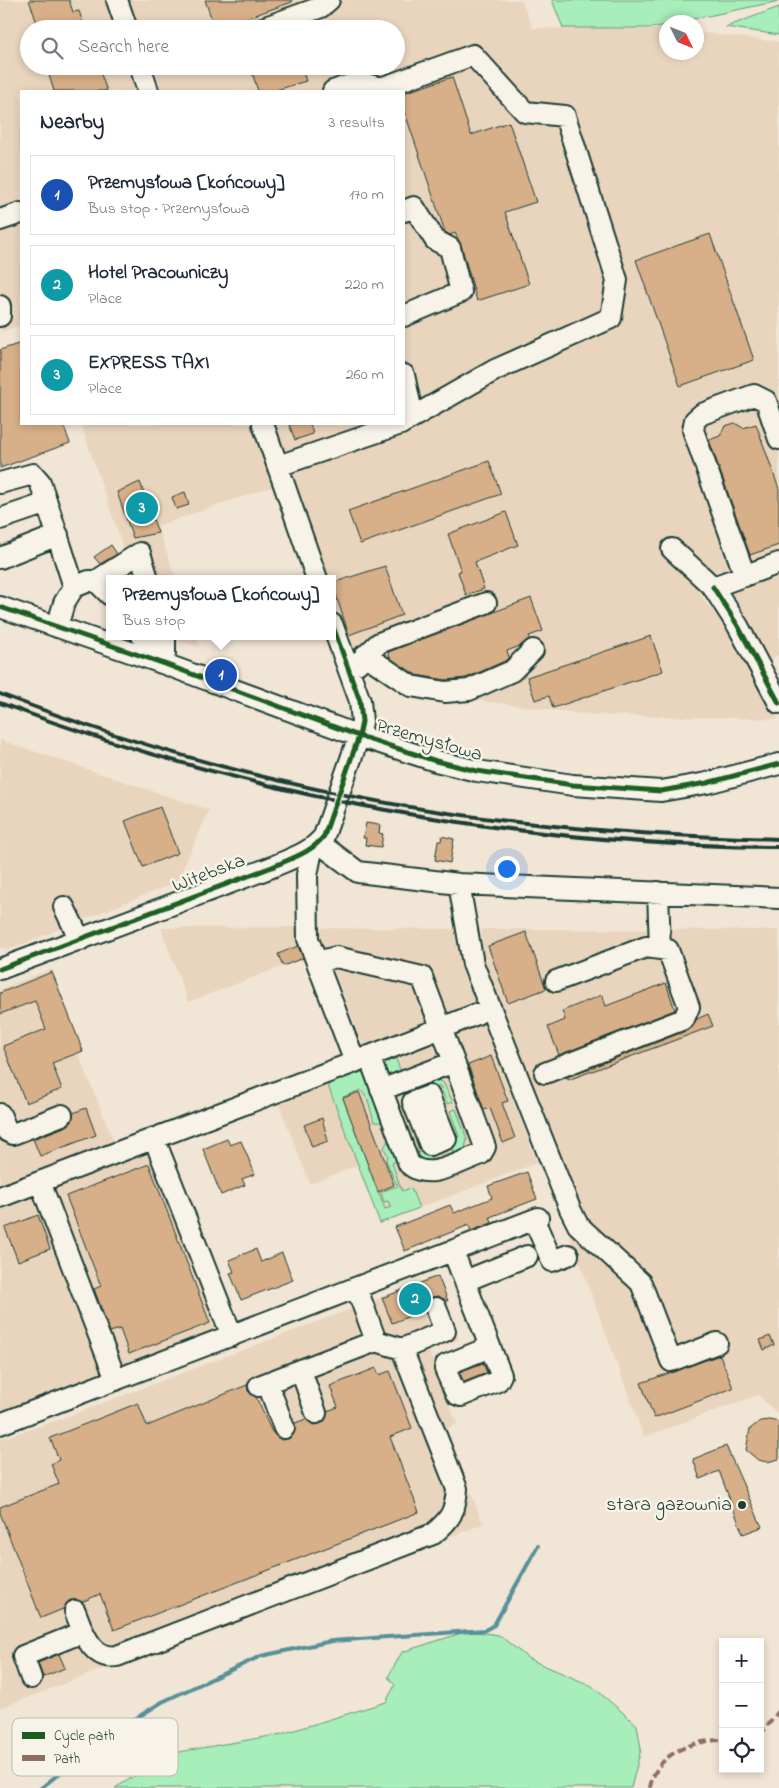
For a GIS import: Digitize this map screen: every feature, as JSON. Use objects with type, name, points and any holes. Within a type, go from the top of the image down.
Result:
[{"type":"street","points":[[117,0],[124,20]]},
{"type":"street","points":[[285,20],[321,7],[329,0]]},
{"type":"street","points":[[336,90],[358,82],[381,88],[473,55],[525,112],[565,116],[617,280],[611,318],[495,370],[406,421],[405,398]]},
{"type":"street","points":[[147,75],[148,90]]},
{"type":"street","points":[[405,211],[414,207],[435,240],[450,248],[461,292],[405,316]]},
{"type":"street","points":[[0,220],[20,213]]},
{"type":"street","points":[[0,306],[0,316]]},
{"type":"street","points":[[745,576],[693,430],[695,420],[702,414],[754,395],[766,401],[779,439]]},
{"type":"street","points":[[263,425],[316,575]]},
{"type":"street","points":[[278,466],[395,425]]},
{"type":"street","points":[[0,483],[33,474],[40,482],[74,587]]},
{"type":"street","points":[[0,520],[47,503]]},
{"type":"street","points":[[0,558],[58,536]]},
{"type":"street","points":[[672,549],[713,587],[738,626],[779,703]]},
{"type":"street","points":[[117,575],[140,554],[147,575]]},
{"type":"street","points":[[713,587],[779,564]]},
{"type":"street","points":[[56,627],[64,603],[74,587],[89,581],[103,588]]},
{"type":"street","points":[[349,672],[379,643],[486,603]]},
{"type":"street","name":"Przemysłowa","points":[[0,607],[162,663],[359,736],[436,761],[477,771],[573,785],[637,791],[684,788],[779,764]]},
{"type":"street","points":[[316,962],[336,957],[422,977],[485,1147],[481,1154],[431,1172],[420,1172],[409,1164],[382,1090],[362,1059],[316,962],[308,939],[307,875],[316,846],[324,836],[359,736],[362,710],[336,635]]},
{"type":"street","points":[[145,640],[162,663]]},
{"type":"street","points":[[162,663],[165,653],[165,640]]},
{"type":"street","points":[[365,655],[411,686],[445,692],[470,690],[512,672],[533,650]]},
{"type":"street","points":[[316,846],[358,872],[459,884],[779,898]]},
{"type":"street","name":"Witebska","points":[[0,970],[316,846]]},
{"type":"street","points":[[459,884],[473,964],[556,1176],[578,1225],[641,1284],[671,1360],[717,1343]]},
{"type":"street","points":[[658,892],[660,948]]},
{"type":"street","points":[[64,907],[80,940]]},
{"type":"street","points":[[545,1074],[687,1016],[689,1007],[668,950],[660,948],[646,947],[556,981]]},
{"type":"street","points":[[0,1197],[477,1014]]},
{"type":"street","points":[[382,1090],[454,1062]]},
{"type":"street","points":[[413,1078],[421,1099]]},
{"type":"street","points":[[0,1114],[7,1131],[13,1134],[62,1115]]},
{"type":"street","points":[[154,1138],[232,1336]]},
{"type":"street","points":[[40,1182],[116,1380]]},
{"type":"street","points":[[0,1424],[536,1219],[552,1261],[568,1255]]},
{"type":"street","points":[[453,1251],[490,1347]]},
{"type":"street","points":[[465,1281],[527,1256]]},
{"type":"street","points":[[357,1289],[376,1341]]},
{"type":"street","points":[[284,1428],[263,1385],[376,1341],[402,1349],[445,1331],[436,1308]]},
{"type":"street","points":[[75,1611],[83,1632],[95,1650],[111,1657],[116,1656],[433,1534],[449,1521],[456,1504],[457,1489],[402,1349]]},
{"type":"street","points":[[301,1371],[316,1413]]},
{"type":"street","points":[[31,1678],[23,1656],[83,1632]]},
{"type":"shaded area","points":[[0,0],[521,0],[533,28],[659,29],[659,60],[704,60],[704,33],[779,42],[779,655],[774,657],[771,664],[729,592],[719,568],[700,594],[709,607],[726,622],[778,719],[592,715],[411,692],[350,654],[336,614],[336,575],[323,575],[304,521],[271,487],[157,526],[175,575],[133,575],[81,425],[405,425],[405,90],[20,90],[20,325],[0,332]]},
{"type":"shaded area","points":[[172,640],[198,640],[200,646]]},
{"type":"shaded area","points":[[0,740],[209,810],[177,882],[8,950],[0,947]]},
{"type":"shaded area","points":[[297,927],[299,944],[305,958],[188,1002],[161,928]]},
{"type":"shaded area","points":[[317,928],[455,929],[485,1022],[537,1163],[380,1223],[358,1165],[310,1184],[278,1102],[376,1045],[366,1046],[360,1039]]},
{"type":"shaded area","points":[[482,929],[779,930],[779,1415],[758,1395],[644,1437],[568,1231],[584,1222],[481,953]]},
{"type":"shaded area","points":[[52,969],[83,1051],[78,1053],[115,1144],[13,1181],[150,1149],[222,1330],[0,1415],[0,989]]},
{"type":"shaded area","points":[[438,1276],[448,1301],[444,1302],[459,1340],[429,1351],[457,1424],[446,1429],[483,1524],[0,1708],[0,1439],[61,1419]]},
{"type":"green space","points":[[552,0],[779,0],[704,17],[704,15],[659,15],[659,26],[651,28],[563,28]]},
{"type":"green space","points":[[779,7],[779,35],[726,27]]},
{"type":"green space","points":[[395,1057],[402,1074],[390,1078],[379,1063]]},
{"type":"green space","points":[[362,1070],[383,1122],[374,1122],[368,1100],[361,1090],[343,1097],[385,1209],[391,1207],[388,1201],[384,1202],[381,1192],[400,1185],[402,1191],[411,1188],[419,1208],[380,1223],[327,1083]]},
{"type":"green space","points":[[432,1079],[443,1082],[453,1102],[447,1104],[440,1086],[427,1091],[424,1088],[424,1083]]},
{"type":"green space","points":[[456,1109],[467,1139],[464,1153],[420,1166],[402,1130],[408,1128],[418,1153],[427,1149],[432,1160],[454,1152],[450,1140],[459,1137],[450,1111]]},
{"type":"green space","points":[[389,1138],[397,1161],[392,1163],[399,1183],[396,1184],[386,1160],[388,1156],[384,1148]]},
{"type":"green space","points":[[468,1631],[499,1635],[529,1659],[592,1686],[637,1725],[641,1749],[631,1788],[115,1788],[135,1776],[178,1776],[178,1752],[282,1734],[386,1702],[395,1685],[388,1677],[402,1652]]},
{"type":"building","points":[[29,0],[69,0],[73,12],[79,11],[82,20],[36,20]]},
{"type":"building","points":[[205,0],[292,0],[292,2],[241,20],[212,20]]},
{"type":"building","points":[[49,75],[101,75],[107,90],[54,90]]},
{"type":"building","points":[[253,75],[304,75],[306,81],[276,90],[258,90]]},
{"type":"building","points":[[452,77],[471,135],[509,122],[536,202],[505,212],[529,284],[477,301],[461,245],[455,233],[450,235],[445,232],[405,113],[405,93]]},
{"type":"building","points":[[710,234],[754,360],[680,386],[636,260]]},
{"type":"building","points":[[20,343],[20,425],[63,425],[70,443],[0,468],[0,350]]},
{"type":"building","points":[[735,423],[743,428],[756,424],[779,489],[779,545],[750,555],[709,440],[720,436],[725,426]]},
{"type":"building","points":[[289,425],[310,425],[313,434],[295,440]]},
{"type":"building","points":[[489,461],[501,494],[360,544],[348,511]]},
{"type":"building","points":[[140,482],[158,533],[133,538],[117,492]]},
{"type":"building","points":[[185,492],[189,505],[176,509],[172,497]]},
{"type":"building","points":[[506,512],[518,545],[475,562],[484,589],[466,595],[458,572],[461,571],[448,534]]},
{"type":"building","points":[[111,545],[117,554],[100,564],[94,557]]},
{"type":"building","points":[[385,566],[402,615],[349,635],[336,595],[336,582]]},
{"type":"building","points":[[531,598],[543,631],[529,636],[530,638],[520,646],[507,651],[509,657],[505,661],[466,678],[446,680],[416,675],[390,658],[388,652]]},
{"type":"building","points":[[651,636],[663,671],[553,708],[549,696],[535,700],[527,677]]},
{"type":"building","points":[[160,807],[178,853],[143,867],[125,821]]},
{"type":"building","points":[[366,823],[380,825],[379,833],[383,834],[381,847],[365,845],[366,838],[363,838]]},
{"type":"building","points":[[442,836],[454,839],[450,863],[435,860],[438,841],[441,841]]},
{"type":"building","points":[[526,932],[546,989],[508,1003],[488,946]]},
{"type":"building","points":[[298,946],[303,958],[283,966],[278,954]]},
{"type":"building","points":[[52,972],[83,1051],[52,1063],[62,1089],[26,1103],[3,1046],[46,1029],[35,1001],[0,1014],[0,993]]},
{"type":"building","points":[[666,983],[675,1010],[559,1055],[548,1027],[565,1020],[562,1011],[602,995],[606,1006]]},
{"type":"building","points":[[708,1014],[713,1026],[568,1080],[567,1077],[688,1030],[697,1019]]},
{"type":"building","points":[[491,1056],[508,1101],[502,1103],[515,1138],[503,1143],[490,1108],[484,1110],[468,1065]]},
{"type":"building","points":[[359,1092],[394,1185],[378,1192],[343,1098]]},
{"type":"building","points":[[86,1108],[96,1135],[40,1156],[33,1139],[67,1126],[72,1122],[73,1113]]},
{"type":"building","points":[[322,1118],[328,1141],[312,1147],[304,1125]]},
{"type":"building","points":[[227,1139],[230,1145],[241,1141],[255,1174],[242,1179],[245,1185],[221,1195],[203,1149]]},
{"type":"building","points":[[149,1164],[210,1323],[129,1354],[120,1329],[110,1332],[94,1289],[101,1286],[66,1196]]},
{"type":"building","points":[[527,1172],[537,1199],[490,1217],[492,1223],[471,1231],[469,1225],[405,1251],[395,1227],[450,1205],[454,1213],[492,1198],[488,1186]]},
{"type":"building","points":[[38,1215],[50,1249],[18,1261],[5,1228]]},
{"type":"building","points":[[256,1249],[261,1262],[282,1253],[293,1280],[241,1300],[230,1273],[234,1272],[229,1260]]},
{"type":"building","points":[[438,1276],[448,1301],[438,1296],[432,1297],[426,1301],[425,1310],[392,1323],[382,1298]]},
{"type":"building","points":[[770,1336],[774,1345],[764,1350],[760,1340]]},
{"type":"building","points":[[720,1355],[733,1388],[654,1418],[641,1383]]},
{"type":"building","points":[[483,1363],[487,1373],[464,1382],[459,1372]]},
{"type":"building","points":[[376,1368],[379,1375],[390,1371],[412,1428],[390,1437],[419,1512],[114,1630],[100,1594],[82,1602],[70,1600],[63,1609],[41,1618],[0,1513],[0,1507],[59,1484],[51,1464],[59,1460],[50,1438],[138,1403],[147,1426],[247,1385],[248,1391],[256,1397],[272,1432],[281,1440],[288,1439],[293,1435],[295,1423],[306,1419],[313,1425],[320,1424],[325,1420],[327,1411],[338,1407],[330,1386]]},
{"type":"building","name":"stara gazownia","points":[[760,1421],[779,1422],[779,1459],[767,1462],[758,1460],[746,1450],[750,1429]]},
{"type":"building","name":"stara gazownia","points":[[726,1446],[762,1527],[743,1534],[719,1471],[700,1479],[693,1459]]},
{"type":"building","points":[[59,1654],[65,1668],[43,1677],[38,1663]]},
{"type":"waterway","points":[[136,1718],[162,1702],[261,1656],[332,1641],[485,1630],[494,1625],[538,1546]]},
{"type":"waterway","points":[[41,1788],[56,1776]]},
{"type":"railway","points":[[0,694],[65,718],[196,759],[263,777],[399,805],[467,816],[596,830],[779,839]]},
{"type":"railway","points":[[0,703],[94,736],[189,765],[383,810],[481,825],[580,837],[680,844],[779,847]]},
{"type":"marked path","points":[[764,1730],[779,1711]]},
{"type":"marked path","points":[[650,1788],[653,1776],[659,1766],[677,1751],[699,1743],[719,1740]]},
{"type":"cycle path","points":[[713,587],[738,626],[779,703]]},
{"type":"cycle path","points":[[0,607],[162,663],[359,736],[436,761],[477,771],[573,785],[661,791],[707,783],[779,764]]},
{"type":"cycle path","points":[[0,969],[272,867],[301,854],[319,842],[324,836],[359,736],[362,722],[360,701],[336,635]]},
{"type":"place","name":"EXPRESS TAXI","points":[[142,508]]},
{"type":"place","name":"Przemysłowa [końcowy]","points":[[221,675]]},
{"type":"place","name":"Hotel Pracowniczy","points":[[415,1299]]},
{"type":"place","name":"stara gazownia","points":[[742,1505]]}]
